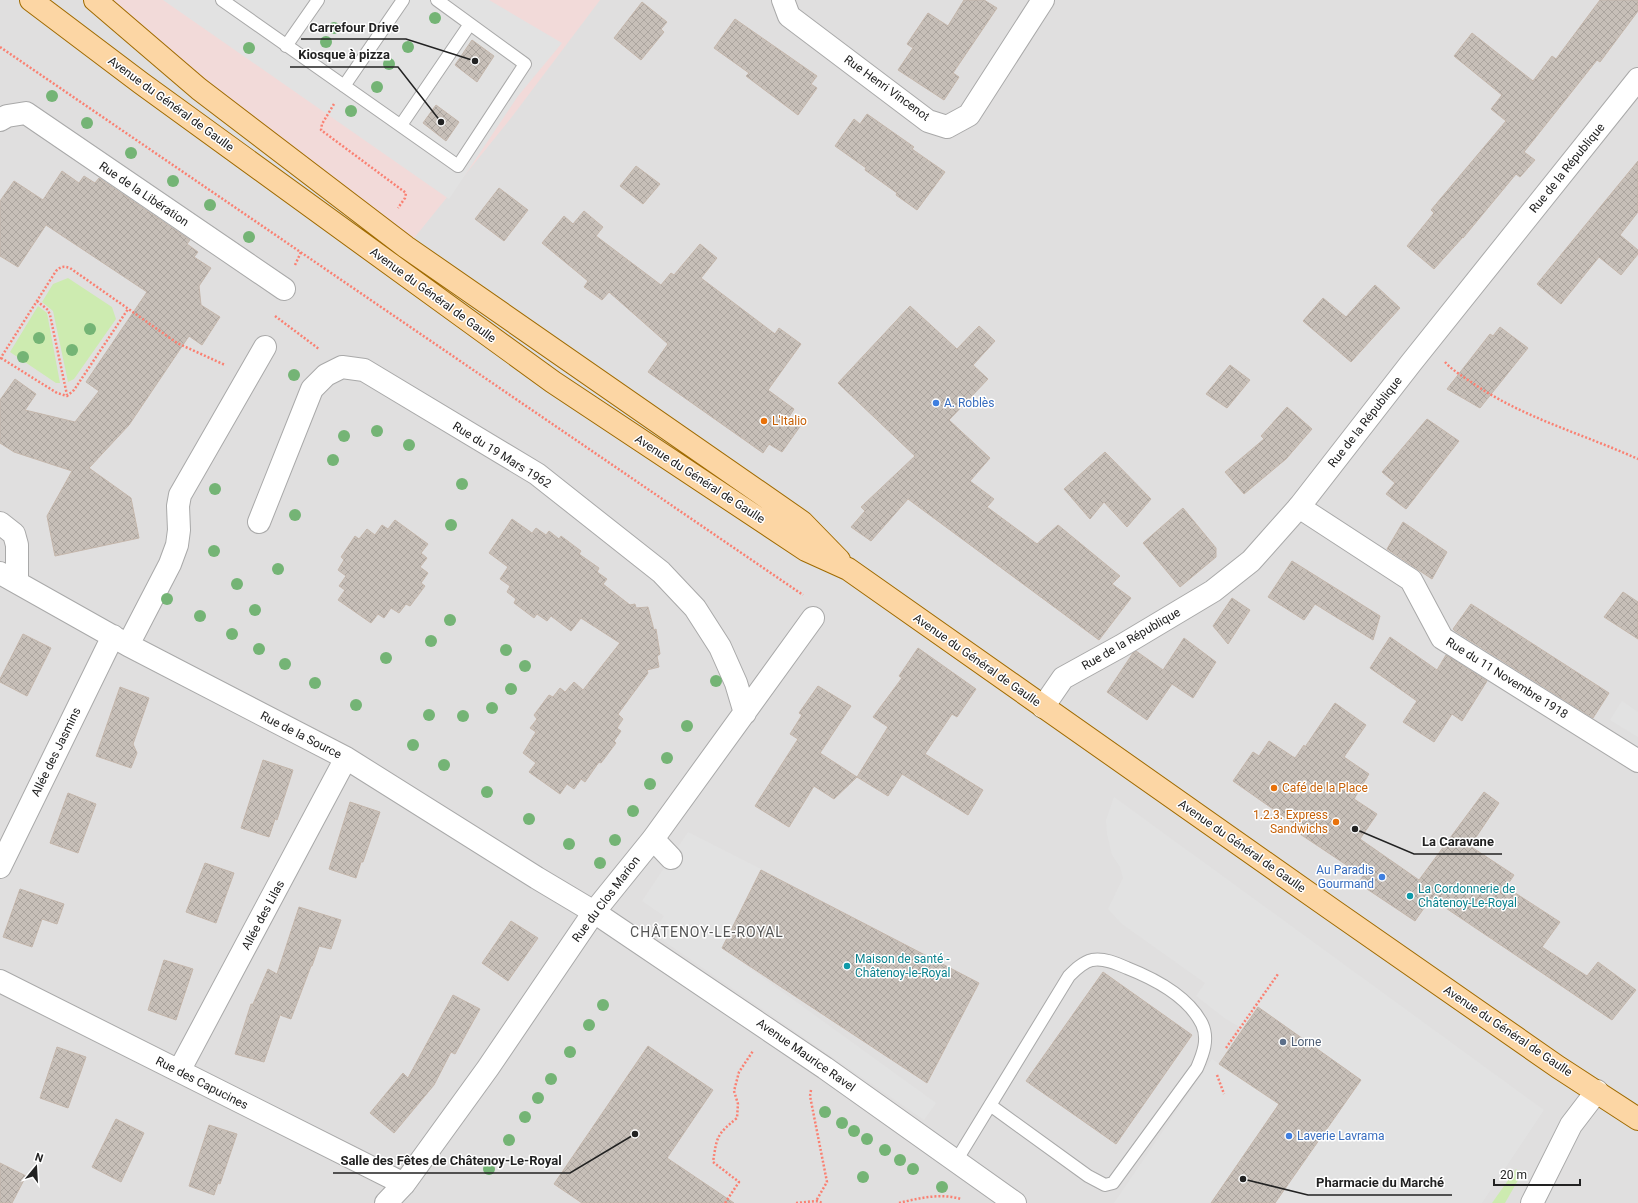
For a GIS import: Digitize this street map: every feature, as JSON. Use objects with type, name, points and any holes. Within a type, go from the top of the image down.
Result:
[{"type":"main road","name":"Avenue du Général de Gaulle","points":[[32,0],[147,87],[553,382],[806,550],[848,569]]},
{"type":"main road","name":"Avenue du Général de Gaulle","points":[[95,0],[198,89],[406,247],[802,522],[848,569],[1513,1036],[1638,1119]]},
{"type":"street","name":"Rue Henri Vincenot","points":[[783,0],[789,16],[928,120],[947,127],[969,115],[1043,0]]},
{"type":"street","name":"Rue de la République","points":[[1043,707],[1063,678],[1121,646],[1213,591],[1251,561],[1299,507],[1428,341],[1638,79]]},
{"type":"street","name":"Rue de la Libération","points":[[0,120],[7,116],[26,113],[284,290]]},
{"type":"street","points":[[120,640],[170,564],[177,545],[179,530],[178,506],[180,495],[265,347]]},
{"type":"street","points":[[259,522],[312,389],[326,375],[342,367]]},
{"type":"street","name":"Rue du 19 Mars 1962","points":[[342,367],[364,370],[537,474],[661,572],[696,608],[720,647],[736,683],[745,713]]},
{"type":"street","name":"Rue du 11 Novembre 1918","points":[[1299,507],[1411,580],[1442,638],[1638,761]]},
{"type":"street","points":[[0,523],[14,534],[17,545],[8,577]]},
{"type":"street","name":"Rue de la Source","points":[[8,577],[120,640],[346,758],[594,912]]},
{"type":"street","name":"Rue du Clos Marion","points":[[386,1203],[404,1184],[488,1068],[594,912],[653,839],[813,618]]},
{"type":"street","name":"Allée des Jasmins","points":[[0,867],[120,640]]},
{"type":"street","name":"Allée des Lilas","points":[[179,1071],[346,758]]},
{"type":"street","points":[[653,839],[671,858]]},
{"type":"street","name":"Avenue Maurice Ravel","points":[[594,912],[825,1068],[1015,1203]]},
{"type":"street","name":"Rue des Capucines","points":[[0,981],[404,1184]]},
{"type":"street","points":[[1532,1203],[1571,1125],[1597,1091]]},
{"type":"lane","points":[[286,46],[318,0]]},
{"type":"lane","points":[[344,86],[403,0]]},
{"type":"lane","points":[[229,2],[286,46],[458,166],[525,64],[437,0]]},
{"type":"lane","points":[[401,126],[470,24]]},
{"type":"lane","points":[[956,1161],[990,1105],[1069,976],[1081,965],[1091,960],[1107,960],[1150,977],[1175,993],[1191,1009],[1202,1025],[1205,1039],[1205,1050],[1197,1068],[1113,1183],[1104,1185],[1088,1176],[990,1105]]},
{"type":"path","points":[[0,47],[821,607],[813,618]]},
{"type":"path","points":[[344,86],[324,119],[321,130],[406,193],[405,198],[396,212]]},
{"type":"path","points":[[67,396],[57,393],[0,358],[56,271],[59,267],[64,266],[70,268],[177,343],[247,377]]},
{"type":"path","points":[[37,301],[48,310],[50,315],[67,396]]},
{"type":"path","points":[[67,396],[74,390],[128,308]]},
{"type":"path","points":[[275,316],[342,367]]},
{"type":"path","points":[[1428,341],[1451,368],[1492,396],[1550,424],[1604,444],[1638,459]]},
{"type":"path","points":[[1224,1052],[1278,974]]},
{"type":"path","points":[[725,1203],[739,1182],[713,1162],[716,1140],[725,1128],[737,1118],[738,1104],[734,1091],[739,1072],[768,1029]]},
{"type":"path","points":[[816,1201],[827,1182],[810,1096],[813,1084],[825,1068]]},
{"type":"path","points":[[1216,1070],[1224,1094]]},
{"type":"path","points":[[899,1203],[922,1197],[953,1197],[968,1200]]},
{"type":"path","points":[[796,1203],[816,1201],[823,1203]]},
{"type":"shaded area","points":[[0,0],[1638,0],[1638,1203],[0,1203]]},
{"type":"shaded area","points":[[95,0],[600,0],[511,118],[402,253]]},
{"type":"shaded area","points":[[163,0],[489,0],[562,43],[518,96],[449,199]]},
{"type":"shaded area","points":[[1622,701],[1638,712],[1638,737],[1610,720]]},
{"type":"shaded area","points":[[1114,797],[1544,1110],[1482,1203],[1275,1203],[1361,1080],[1258,1007],[1243,1029],[1226,1019],[1196,996],[1205,983],[1122,924],[1108,909],[1123,878],[1120,867],[1112,855],[1107,834],[1106,820]]},
{"type":"shaded area","points":[[688,832],[761,869],[722,948],[936,1103],[924,1120],[652,933],[664,916],[642,901]]},
{"type":"shaded area","points":[[1212,1059],[1279,1104],[1211,1203],[1114,1203]]},
{"type":"green space","points":[[68,278],[112,307],[116,319],[74,379],[68,382],[53,311],[42,302],[53,284]]},
{"type":"green space","points":[[38,306],[47,313],[60,383],[56,383],[10,352]]},
{"type":"green space","points":[[1516,1169],[1521,1175],[1505,1203],[1492,1203]]},
{"type":"building","points":[[964,0],[984,0],[997,8],[953,73],[959,77],[944,100],[898,70],[913,48],[907,44],[928,13],[948,26]]},
{"type":"building","points":[[1600,0],[1638,0],[1638,11],[1600,62],[1597,60],[1524,152],[1535,160],[1520,177],[1516,174],[1463,238],[1434,269],[1407,246],[1434,213],[1431,210],[1506,121],[1491,109],[1502,95],[1454,56],[1472,33],[1533,81],[1552,56],[1556,59]]},
{"type":"building","points":[[642,2],[667,22],[661,29],[664,32],[641,60],[614,38]]},
{"type":"building","points":[[735,19],[817,76],[811,84],[817,88],[798,115],[746,76],[749,73],[714,48]]},
{"type":"building","points":[[472,40],[494,56],[477,82],[455,65]]},
{"type":"building","points":[[436,105],[459,122],[446,141],[423,123]]},
{"type":"building","points":[[867,114],[914,147],[912,149],[945,172],[917,210],[896,195],[897,193],[865,170],[866,168],[835,146],[854,119],[860,124]]},
{"type":"building","points":[[1638,161],[1638,212],[1620,235],[1638,250],[1638,254],[1621,275],[1599,257],[1561,304],[1537,284]]},
{"type":"building","points":[[636,166],[660,184],[643,204],[620,186]]},
{"type":"building","points":[[62,171],[79,183],[84,176],[95,183],[99,178],[190,240],[187,244],[198,252],[194,257],[211,268],[199,286],[201,305],[220,317],[202,345],[189,336],[129,425],[89,468],[131,498],[139,538],[55,556],[47,516],[72,471],[14,452],[0,443],[0,400],[15,379],[36,394],[25,410],[75,422],[99,391],[86,382],[147,292],[46,225],[18,267],[0,256],[0,201],[14,181],[43,200]]},
{"type":"building","points":[[499,188],[528,210],[504,241],[475,219]]},
{"type":"building","points":[[584,211],[603,227],[596,236],[661,285],[671,273],[674,275],[700,244],[717,258],[701,278],[775,334],[779,328],[801,344],[768,390],[794,409],[789,417],[801,425],[782,452],[769,444],[763,453],[648,372],[668,344],[609,292],[602,300],[584,287],[588,281],[542,243],[564,216],[573,224]]},
{"type":"building","points":[[1375,285],[1400,308],[1351,362],[1303,321],[1323,298],[1346,317]]},
{"type":"building","points":[[910,306],[957,349],[979,326],[995,341],[973,365],[988,379],[949,420],[990,458],[970,481],[994,499],[987,507],[1037,544],[1058,525],[1120,576],[1112,584],[1131,598],[1099,640],[908,499],[871,541],[851,527],[865,511],[861,507],[915,456],[838,383]]},
{"type":"building","points":[[1500,327],[1528,348],[1480,408],[1447,389],[1490,334],[1493,336]]},
{"type":"building","points":[[1230,365],[1250,380],[1227,408],[1206,394]]},
{"type":"building","points":[[1287,407],[1312,429],[1286,459],[1244,494],[1225,472],[1264,439],[1261,436]]},
{"type":"building","points":[[1427,419],[1459,441],[1406,509],[1386,494],[1395,483],[1382,472]]},
{"type":"building","points":[[1105,452],[1151,499],[1127,527],[1104,502],[1090,519],[1064,489]]},
{"type":"building","points":[[1183,508],[1216,548],[1216,557],[1180,587],[1143,543]]},
{"type":"building","points":[[512,519],[532,533],[536,528],[546,535],[549,531],[559,539],[561,536],[581,551],[579,554],[599,568],[597,572],[607,579],[603,584],[630,605],[635,604],[636,608],[648,607],[654,630],[656,629],[660,654],[657,656],[659,667],[647,670],[648,673],[618,714],[623,719],[617,728],[621,731],[614,741],[616,743],[601,763],[599,762],[585,782],[581,779],[574,789],[567,784],[560,794],[529,772],[536,763],[523,753],[536,732],[530,728],[537,719],[534,715],[549,695],[553,697],[560,688],[565,692],[574,682],[583,690],[620,643],[581,618],[571,631],[551,616],[547,621],[537,614],[534,618],[514,603],[516,599],[507,592],[510,586],[500,579],[508,567],[489,553]]},
{"type":"building","points":[[395,520],[428,544],[421,553],[427,558],[420,567],[428,573],[421,583],[425,586],[410,606],[406,604],[399,613],[391,608],[384,618],[378,614],[371,623],[338,600],[345,590],[339,586],[346,576],[338,570],[344,560],[341,557],[355,536],[359,539],[367,529],[375,535],[382,525],[388,529]]},
{"type":"building","points":[[1403,522],[1447,552],[1432,579],[1387,549]]},
{"type":"building","points":[[1292,561],[1380,616],[1373,640],[1315,604],[1304,620],[1268,597]]},
{"type":"building","points":[[1623,592],[1638,602],[1638,639],[1604,617]]},
{"type":"building","points":[[1232,598],[1250,610],[1228,644],[1213,626]]},
{"type":"building","points":[[1471,604],[1609,693],[1593,718],[1455,631],[1453,629]]},
{"type":"building","points":[[23,634],[51,648],[27,696],[0,682],[0,679]]},
{"type":"building","points":[[1390,637],[1437,670],[1446,655],[1487,681],[1462,721],[1452,714],[1434,742],[1403,722],[1417,701],[1370,668]]},
{"type":"building","points":[[1184,638],[1216,662],[1193,698],[1172,684],[1147,720],[1107,692],[1133,653],[1136,651],[1163,670]]},
{"type":"building","points":[[918,648],[976,689],[957,717],[952,714],[925,754],[983,790],[968,815],[902,774],[888,796],[857,777],[888,727],[873,717],[902,678],[899,676]]},
{"type":"building","points":[[818,686],[851,706],[820,753],[857,777],[834,799],[814,786],[789,827],[755,806],[798,739],[790,734],[802,715],[799,713]]},
{"type":"building","points":[[120,687],[149,698],[133,744],[137,753],[131,768],[96,756]]},
{"type":"building","points":[[1335,703],[1366,725],[1344,757],[1369,774],[1354,799],[1377,814],[1360,839],[1419,880],[1484,792],[1499,803],[1470,846],[1514,875],[1506,887],[1560,922],[1542,947],[1587,976],[1598,962],[1636,990],[1612,1020],[1431,898],[1415,921],[1358,883],[1363,876],[1297,832],[1300,828],[1233,781],[1253,752],[1259,756],[1269,741],[1295,758],[1304,745],[1305,747]]},
{"type":"building","points":[[263,760],[293,770],[277,820],[275,819],[269,837],[241,828]]},
{"type":"building","points":[[68,793],[96,804],[78,853],[50,843]]},
{"type":"building","points":[[350,802],[380,812],[356,878],[329,869]]},
{"type":"building","points":[[205,863],[234,873],[216,923],[186,912]]},
{"type":"building","name":"Maison de santé - Châtenoy-le-Royal","points":[[761,870],[979,983],[927,1083],[722,948]]},
{"type":"building","points":[[20,889],[64,904],[57,924],[42,919],[32,947],[3,937]]},
{"type":"building","points":[[299,907],[341,920],[331,949],[319,946],[291,1019],[280,1015],[264,1062],[235,1054],[251,1004],[253,1004],[268,969],[277,974]]},
{"type":"building","points":[[511,921],[538,938],[508,981],[482,963]]},
{"type":"building","points":[[164,960],[193,969],[176,1020],[148,1010]]},
{"type":"building","points":[[1103,972],[1192,1035],[1116,1144],[1026,1081]]},
{"type":"building","points":[[453,995],[480,1009],[455,1054],[451,1052],[434,1085],[394,1133],[370,1113],[403,1073],[408,1078]]},
{"type":"building","points":[[1258,1007],[1361,1080],[1275,1203],[1211,1203],[1279,1104],[1219,1064]]},
{"type":"building","points":[[648,1046],[713,1090],[667,1158],[734,1203],[582,1203],[554,1184]]},
{"type":"building","points":[[57,1047],[86,1057],[68,1108],[40,1098]]},
{"type":"building","points":[[116,1119],[144,1133],[121,1182],[92,1167]]},
{"type":"building","points":[[209,1125],[237,1134],[220,1184],[218,1183],[214,1195],[189,1186]]},
{"type":"building","points":[[0,1163],[26,1176],[12,1203],[0,1203]]},
{"type":"place","name":"Carrefour Drive","points":[[475,61]]},
{"type":"place","name":"Kiosque à pizza","points":[[441,122]]},
{"type":"place","name":"A. Roblès","points":[[936,403]]},
{"type":"place","name":"L'Italio","points":[[764,421]]},
{"type":"place","name":"Café de la Place","points":[[1274,788]]},
{"type":"place","name":"1.2.3. Express Sandwichs","points":[[1336,822]]},
{"type":"place","name":"La Caravane","points":[[1355,829]]},
{"type":"place","name":"Au Paradis Gourmand","points":[[1382,877]]},
{"type":"place","name":"La Cordonnerie de Châtenoy-Le-Royal","points":[[1410,896]]},
{"type":"place","name":"Maison de santé - Châtenoy-le-Royal","points":[[847,966]]},
{"type":"place","name":"Lorne","points":[[1283,1042]]},
{"type":"place","name":"Salle des Fêtes de Châtenoy-Le-Royal","points":[[635,1134]]},
{"type":"place","name":"Laverie Lavrama","points":[[1289,1136]]},
{"type":"place","name":"Pharmacie du Marché","points":[[1243,1179]]},
{"type":"district","name":"CHÂTENOY-LE-ROYAL","points":[[707,932]]}]
